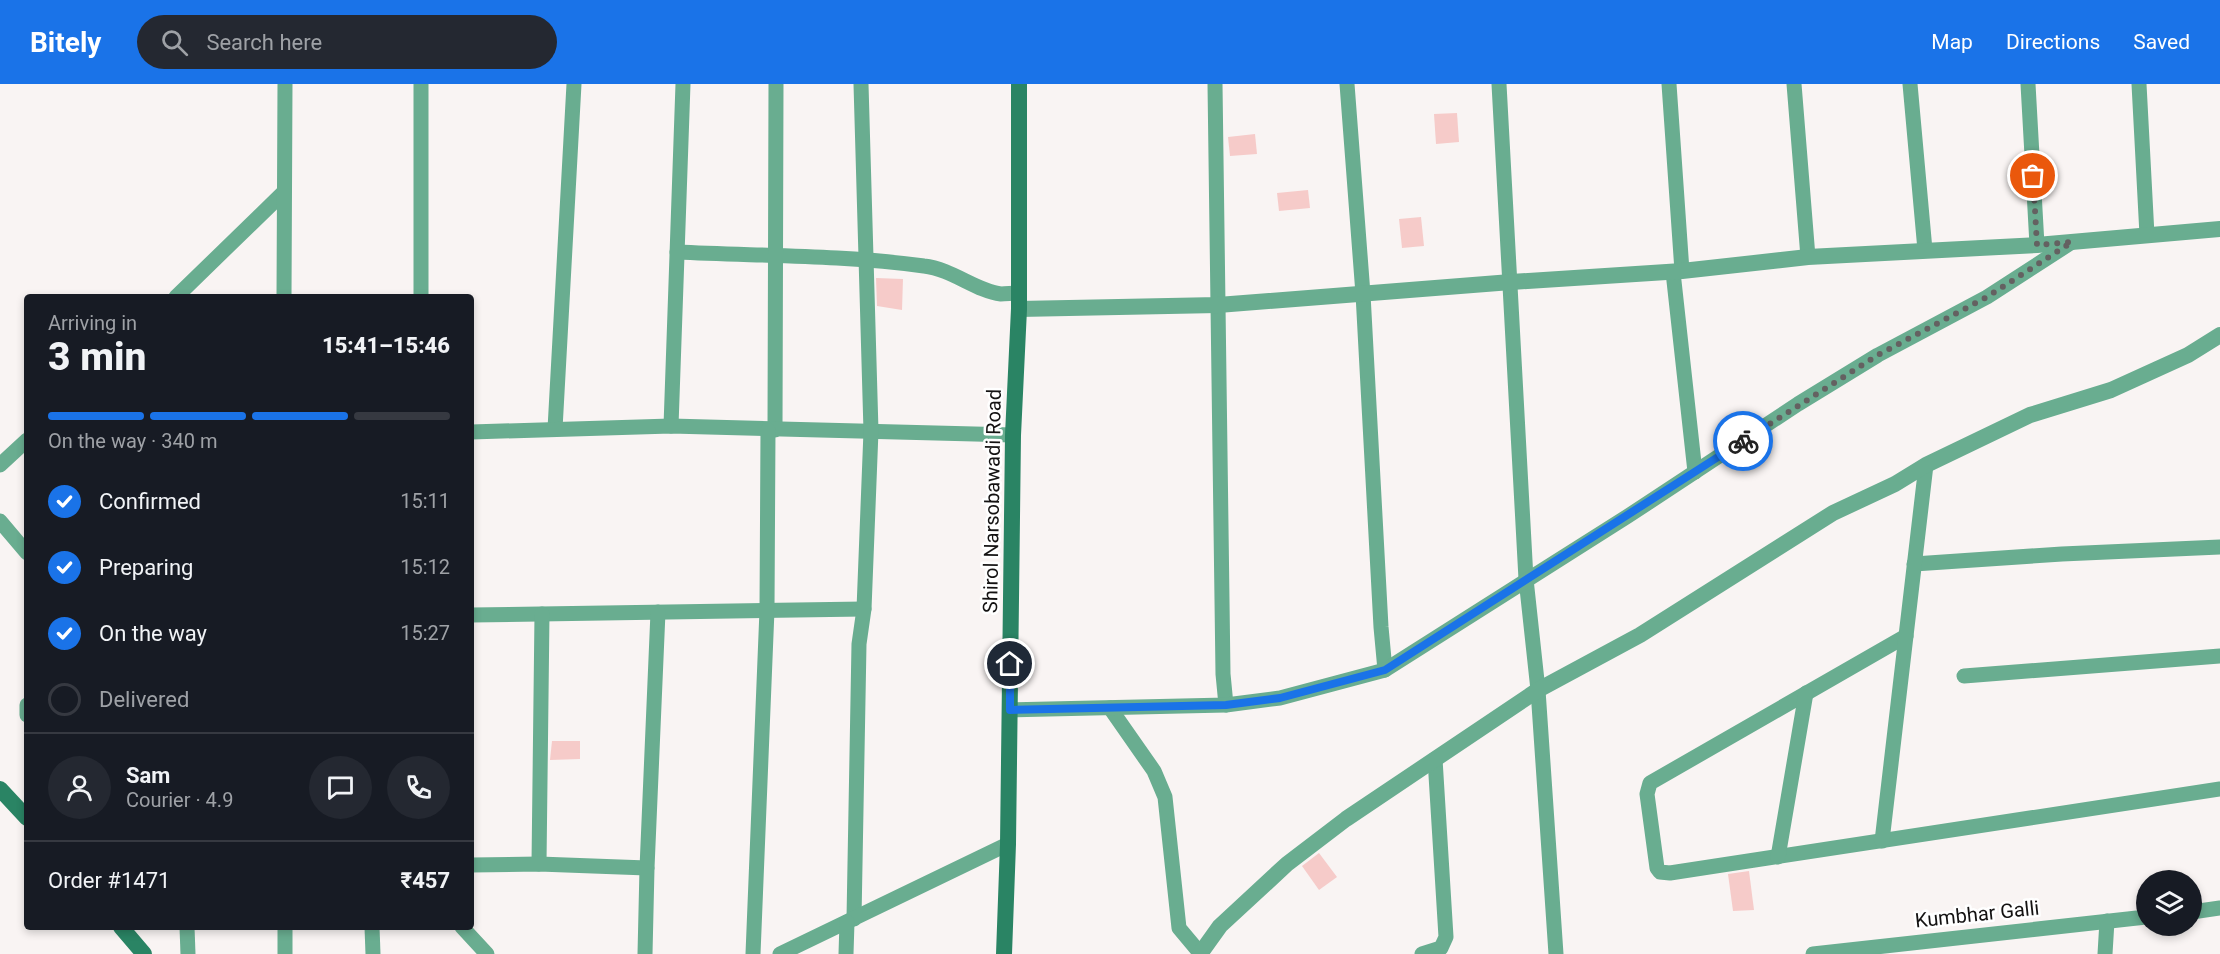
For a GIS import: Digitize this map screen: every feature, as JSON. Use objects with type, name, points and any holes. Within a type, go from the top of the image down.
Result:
[{"type":"main road","name":"Shirol Narsobawadi Road","points":[[1004,954],[1008,844],[1013,435],[1019,301],[1019,84]]},
{"type":"main road","points":[[0,789],[24,815]]},
{"type":"main road","points":[[124,930],[144,954]]},
{"type":"street","points":[[284,294],[285,84]]},
{"type":"street","points":[[421,84],[421,294]]},
{"type":"street","points":[[555,429],[574,84]]},
{"type":"street","points":[[670,426],[683,84]]},
{"type":"street","points":[[753,954],[772,430],[776,84]]},
{"type":"street","points":[[846,954],[851,920],[859,644],[864,609],[871,431],[861,84]]},
{"type":"street","points":[[1215,84],[1223,674],[1226,705]]},
{"type":"street","points":[[1347,84],[1363,294],[1385,670]]},
{"type":"street","points":[[1499,84],[1527,579],[1538,690],[1556,954]]},
{"type":"street","points":[[1669,84],[1677,271],[1695,472]]},
{"type":"street","points":[[1794,84],[1808,257]]},
{"type":"street","points":[[1910,84],[1925,250]]},
{"type":"street","points":[[2028,84],[2037,245]]},
{"type":"street","points":[[2139,84],[2147,235]]},
{"type":"street","points":[[179,294],[284,192]]},
{"type":"street","points":[[677,252],[866,259],[942,269],[989,291],[1019,301],[1218,305],[1677,271],[1808,257],[2037,245],[2220,229]]},
{"type":"street","points":[[1010,710],[1226,705],[1280,698],[1385,670],[1878,355],[1987,297],[2072,242]]},
{"type":"street","points":[[1110,708],[1154,771],[1165,796],[1179,928],[1200,954],[1220,926],[1287,864],[1347,819],[1538,690],[1640,635],[1833,513],[2030,415],[2111,390],[2188,355],[2220,335]]},
{"type":"street","points":[[474,432],[670,426],[1013,435]]},
{"type":"street","points":[[0,465],[24,444]]},
{"type":"street","points":[[1882,841],[1926,465]]},
{"type":"street","points":[[0,521],[24,547]]},
{"type":"street","points":[[1914,564],[2220,547]]},
{"type":"street","points":[[474,615],[864,609]]},
{"type":"street","points":[[645,954],[646,868],[658,612]]},
{"type":"street","points":[[539,864],[542,614]]},
{"type":"street","points":[[1906,636],[1655,780],[1647,788],[1657,868],[1660,872],[1670,873],[1778,857],[2220,789]]},
{"type":"street","points":[[1964,676],[2220,656]]},
{"type":"street","points":[[1778,857],[1806,693]]},
{"type":"street","points":[[1422,954],[1440,948],[1446,937],[1435,759]]},
{"type":"street","points":[[780,954],[1008,844]]},
{"type":"street","points":[[474,865],[539,864],[646,868]]},
{"type":"street","points":[[2202,911],[2220,908]]},
{"type":"street","name":"Kumbhar Galli","points":[[1813,954],[2136,917]]},
{"type":"street","points":[[2105,954],[2108,921]]},
{"type":"street","points":[[187,930],[188,954]]},
{"type":"street","points":[[285,930],[285,954]]},
{"type":"street","points":[[372,930],[373,954]]},
{"type":"street","points":[[465,930],[487,954]]},
{"type":"building","points":[[1457,113],[1459,142],[1436,144],[1434,114]]},
{"type":"building","points":[[1255,134],[1257,154],[1230,156],[1228,137]]},
{"type":"building","points":[[1308,190],[1310,208],[1279,211],[1277,193]]},
{"type":"building","points":[[1421,217],[1424,246],[1402,248],[1399,219]]},
{"type":"building","points":[[876,278],[903,279],[902,310],[877,306]]},
{"type":"building","points":[[552,741],[580,741],[580,759],[550,760]]},
{"type":"building","points":[[1319,853],[1337,877],[1319,890],[1302,866]]},
{"type":"building","points":[[1749,871],[1754,910],[1733,911],[1728,874]]},
{"type":"way so far","points":[[1743,441],[1878,355],[1987,297],[2072,242],[2037,245],[2033,176]]},
{"type":"route","points":[[1010,664],[1010,710],[1226,705],[1280,698],[1385,670],[1743,441]]}]
